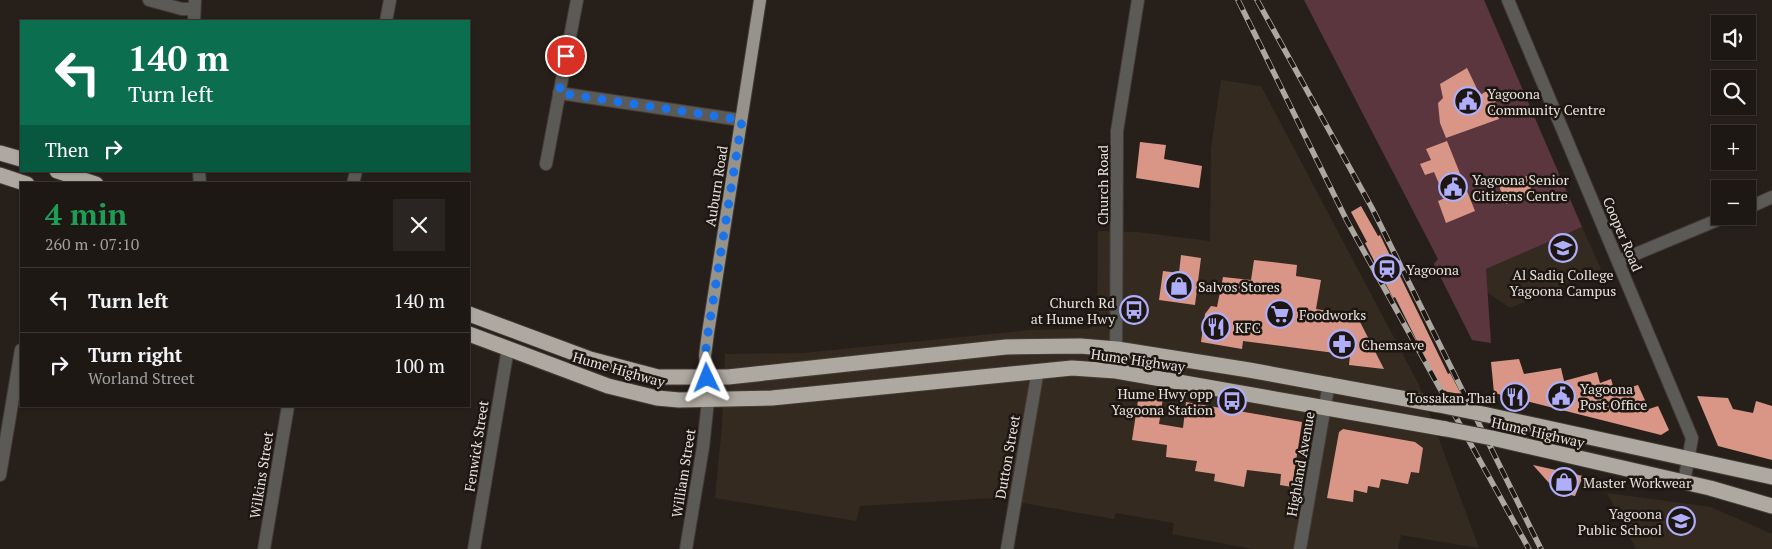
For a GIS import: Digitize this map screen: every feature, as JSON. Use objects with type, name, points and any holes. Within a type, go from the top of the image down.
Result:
[{"type":"highway","points":[[0,152],[20,160]]},
{"type":"highway","points":[[60,172],[90,182]]},
{"type":"highway","points":[[0,175],[21,182]]},
{"type":"highway","name":"Hume Highway","points":[[470,314],[629,371],[658,377],[707,378],[795,371],[1006,347],[1080,346],[1117,349],[1329,383],[1483,414],[1772,477]]},
{"type":"highway","name":"Hume Highway","points":[[470,334],[548,365],[638,394],[679,400],[708,401],[772,398],[1038,370],[1072,368],[1116,371],[1492,438],[1684,482],[1772,506]]},
{"type":"highway","points":[[707,378],[708,401]]},
{"type":"main road","name":"Auburn Road","points":[[707,378],[705,356],[708,333],[760,0]]},
{"type":"street","points":[[149,0],[182,9],[194,10]]},
{"type":"street","points":[[386,20],[390,0]]},
{"type":"street","points":[[546,164],[576,0]]},
{"type":"street","name":"Church Road","points":[[1116,371],[1117,131],[1138,0]]},
{"type":"street","name":"Cooper Road","points":[[1508,0],[1692,438],[1684,482]]},
{"type":"street","points":[[559,93],[742,120]]},
{"type":"street","points":[[1756,204],[1772,197]]},
{"type":"street","points":[[1619,261],[1711,223]]},
{"type":"street","name":"Fenwick Street","points":[[474,549],[508,348]]},
{"type":"street","points":[[0,475],[20,356]]},
{"type":"street","name":"Dutton Street","points":[[1007,549],[1038,370]]},
{"type":"street","name":"Highland Avenue","points":[[1300,549],[1329,383]]},
{"type":"street","name":"William Street","points":[[686,549],[703,447],[708,401]]},
{"type":"street","name":"Wilkins Street","points":[[264,549],[288,407]]},
{"type":"shaded area","points":[[1304,0],[1484,0],[1582,227],[1486,269],[1491,343],[1472,340],[1434,264],[1438,259]]},
{"type":"shaded area","points":[[1221,80],[1261,86],[1419,385],[1479,548],[1401,535],[1398,549],[1253,549],[1172,534],[1174,523],[1116,513],[1114,519],[995,498],[860,506],[856,521],[715,498],[722,426],[725,354],[803,353],[1030,330],[1089,329],[1097,320],[1098,231],[1137,232],[1210,241],[1211,149]]},
{"type":"shaded area","name":"Al Sadiq College Yagoona Campus","points":[[1582,227],[1601,269],[1510,308],[1487,292],[1485,269]]},
{"type":"shaded area","name":"Yagoona Public School","points":[[1607,493],[1711,507],[1772,534],[1772,549],[1636,549]]},
{"type":"building","name":"Yagoona Community Centre","points":[[1467,68],[1480,95],[1494,87],[1501,96],[1493,104],[1499,119],[1446,138],[1440,123],[1438,103],[1443,98],[1440,84]]},
{"type":"building","name":"Yagoona Senior Citizens Centre","points":[[1447,141],[1475,211],[1446,223],[1438,201],[1445,198],[1434,172],[1425,175],[1420,164],[1431,160],[1426,149]]},
{"type":"building","points":[[1140,142],[1166,145],[1164,159],[1202,166],[1199,188],[1136,178]]},
{"type":"building","points":[[1527,176],[1533,194],[1506,204],[1499,186]]},
{"type":"building","points":[[1361,206],[1378,236],[1380,235],[1448,374],[1450,373],[1461,394],[1442,391],[1395,297],[1393,298],[1365,243],[1367,242],[1351,212]]},
{"type":"building","points":[[1181,255],[1201,258],[1195,305],[1159,300],[1163,271],[1179,273]]},
{"type":"building","points":[[1254,260],[1297,265],[1296,276],[1321,280],[1316,309],[1357,316],[1384,369],[1349,365],[1350,355],[1243,341],[1242,349],[1201,342],[1205,314],[1211,306],[1217,307],[1223,277],[1251,280]]},
{"type":"building","points":[[1519,359],[1524,374],[1561,368],[1564,381],[1597,372],[1600,383],[1611,379],[1615,392],[1638,385],[1649,409],[1658,406],[1669,430],[1661,435],[1494,393],[1491,362]]},
{"type":"building","points":[[1139,394],[1163,398],[1159,424],[1183,428],[1186,402],[1302,422],[1292,487],[1280,485],[1281,474],[1247,470],[1244,487],[1214,481],[1215,474],[1195,471],[1197,461],[1166,457],[1167,445],[1132,440]]},
{"type":"building","points":[[1697,396],[1728,398],[1733,409],[1753,413],[1756,401],[1772,406],[1772,460],[1718,446]]},
{"type":"building","points":[[1343,429],[1415,442],[1423,448],[1419,473],[1411,472],[1408,484],[1381,479],[1379,488],[1368,486],[1367,493],[1354,490],[1353,502],[1327,498],[1339,432]]},
{"type":"building","points":[[1533,465],[1583,476],[1575,496],[1557,492]]},
{"type":"railway","points":[[1238,0],[1347,221],[1529,549]]},
{"type":"railway","points":[[1257,0],[1372,208],[1541,549]]},
{"type":"place","name":"Yagoona Community Centre","points":[[1468,101]]},
{"type":"place","name":"Yagoona Senior Citizens Centre","points":[[1453,187]]},
{"type":"place","name":"Al Sadiq College Yagoona Campus","points":[[1563,248]]},
{"type":"place","name":"Yagoona","points":[[1387,269]]},
{"type":"place","name":"Salvos Stores","points":[[1179,286]]},
{"type":"place","name":"Church Rd at Hume Hwy","points":[[1134,310]]},
{"type":"place","name":"Foodworks","points":[[1280,314]]},
{"type":"place","name":"KFC","points":[[1216,327]]},
{"type":"place","name":"Chemsave","points":[[1342,344]]},
{"type":"place","name":"Yagoona Post Office","points":[[1561,396]]},
{"type":"place","name":"Tossakan Thai","points":[[1515,397]]},
{"type":"place","name":"Hume Hwy opp Yagoona Station","points":[[1232,401]]},
{"type":"place","name":"Master Workwear","points":[[1564,482]]},
{"type":"place","name":"Yagoona Public School","points":[[1681,521]]},
{"type":"route","points":[[566,56],[559,93],[742,120],[708,333],[705,356],[707,378]]}]
